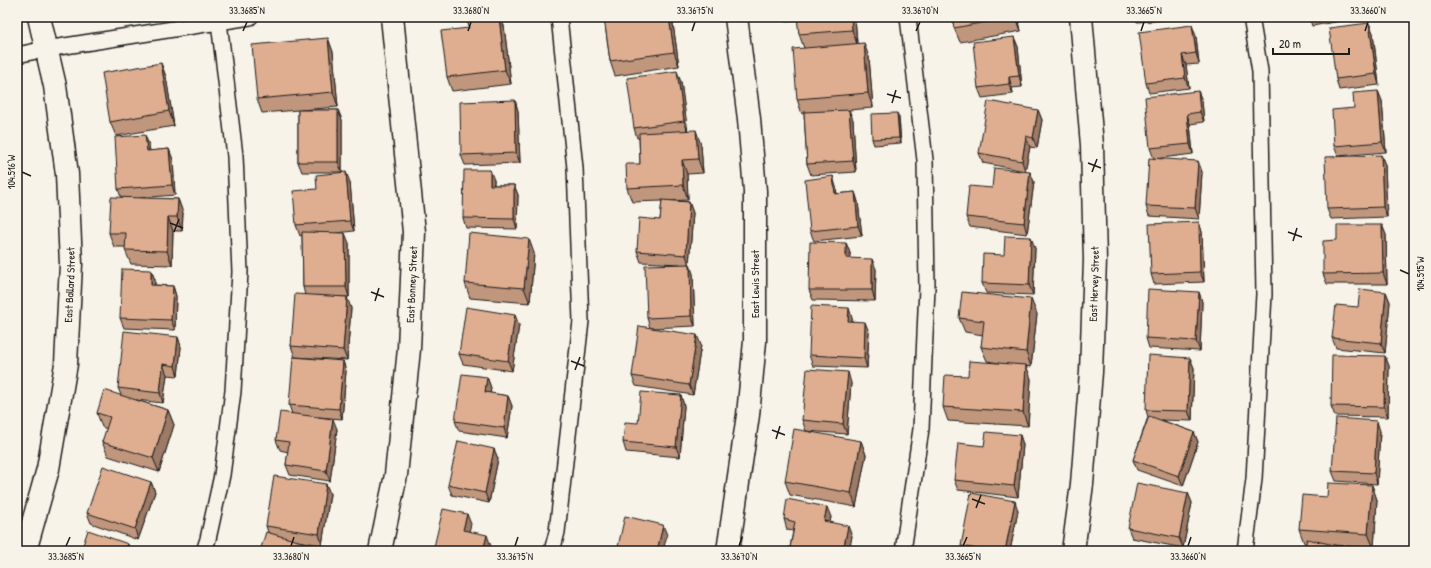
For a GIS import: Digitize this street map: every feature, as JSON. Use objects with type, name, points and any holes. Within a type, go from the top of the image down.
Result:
[{"type":"street","name":"East Ballard Street","points":[[25,551],[48,469],[66,364],[72,264],[67,174],[55,86],[39,17]]},
{"type":"street","name":"East Bonney Street","points":[[380,551],[396,475],[409,349],[414,232],[392,17]]},
{"type":"street","name":"East Lewis Street","points":[[728,551],[748,415],[755,341],[754,191],[749,119],[736,17]]},
{"type":"street","name":"East Hervey Street","points":[[1073,551],[1082,484],[1091,372],[1095,260],[1092,145],[1081,17]]},
{"type":"lane","points":[[17,55],[46,49],[250,17]]},
{"type":"lane","points":[[552,551],[558,524],[581,321],[576,168],[559,17]]},
{"type":"lane","points":[[903,551],[922,429],[926,287],[925,160],[908,17]]},
{"type":"lane","points":[[1245,551],[1254,479],[1264,294],[1260,71],[1251,17]]},
{"type":"lane","points":[[204,551],[222,475],[233,391],[240,272],[235,156],[219,22]]},
{"type":"building","points":[[467,17],[499,17],[505,70],[447,77],[441,31],[469,28]]},
{"type":"building","points":[[604,17],[669,17],[674,52],[610,61]]},
{"type":"building","points":[[797,17],[851,17],[852,30],[799,34]]},
{"type":"building","points":[[952,17],[1013,17],[954,28]]},
{"type":"building","points":[[1369,23],[1376,74],[1336,79],[1329,28]]},
{"type":"building","points":[[1192,25],[1196,53],[1182,55],[1185,78],[1146,83],[1139,32]]},
{"type":"building","points":[[1014,37],[1019,76],[1009,77],[1009,84],[978,88],[973,42]]},
{"type":"building","points":[[328,38],[333,92],[257,99],[252,45]]},
{"type":"building","points":[[864,43],[868,93],[797,99],[793,49]]},
{"type":"building","points":[[161,63],[169,111],[110,122],[102,73]]},
{"type":"building","points":[[677,71],[684,121],[634,128],[627,78]]},
{"type":"building","points":[[1198,91],[1200,112],[1187,114],[1190,144],[1150,148],[1145,97]]},
{"type":"building","points":[[1378,91],[1382,142],[1334,146],[1332,110],[1354,108],[1353,93]]},
{"type":"building","points":[[515,100],[516,153],[461,155],[460,102]]},
{"type":"building","points":[[988,101],[1038,110],[1033,138],[1026,136],[1022,161],[979,153]]},
{"type":"building","points":[[298,110],[338,110],[338,162],[298,162]]},
{"type":"building","points":[[849,110],[853,161],[807,164],[804,112]]},
{"type":"building","points":[[897,113],[899,138],[872,139],[871,114]]},
{"type":"building","points":[[696,130],[698,159],[682,160],[683,185],[627,188],[626,164],[640,164],[639,133]]},
{"type":"building","points":[[145,135],[147,151],[169,149],[172,185],[118,189],[115,137]]},
{"type":"building","points":[[1381,155],[1383,207],[1327,209],[1325,157]]},
{"type":"building","points":[[1149,158],[1198,161],[1195,208],[1146,206]]},
{"type":"building","points":[[994,168],[1030,172],[1024,223],[966,217],[969,186],[992,188]]},
{"type":"building","points":[[464,170],[490,170],[490,185],[514,185],[514,219],[463,218]]},
{"type":"building","points":[[346,172],[350,221],[296,225],[293,191],[317,189],[316,175]]},
{"type":"building","points":[[833,176],[835,194],[855,192],[858,226],[810,231],[805,180]]},
{"type":"building","points":[[111,197],[178,199],[177,217],[168,217],[167,251],[125,250],[126,233],[109,233]]},
{"type":"building","points":[[662,200],[689,202],[686,255],[637,251],[639,218],[660,220]]},
{"type":"building","points":[[1199,222],[1200,272],[1151,274],[1149,224]]},
{"type":"building","points":[[1337,225],[1382,225],[1383,273],[1323,274],[1323,241],[1337,240]]},
{"type":"building","points":[[302,232],[345,233],[346,287],[303,287]]},
{"type":"building","points":[[469,233],[529,239],[524,288],[465,283]]},
{"type":"building","points":[[1005,236],[1031,237],[1029,285],[982,283],[983,254],[1004,255]]},
{"type":"building","points":[[810,242],[846,243],[846,258],[872,259],[872,290],[809,290]]},
{"type":"building","points":[[690,264],[691,316],[647,318],[645,265]]},
{"type":"building","points":[[122,269],[151,270],[151,285],[173,286],[171,320],[120,318]]},
{"type":"building","points":[[1148,289],[1199,292],[1196,341],[1146,338]]},
{"type":"building","points":[[1360,289],[1386,292],[1381,343],[1332,338],[1336,305],[1358,307]]},
{"type":"building","points":[[962,292],[1031,299],[1026,352],[981,347],[984,321],[959,318]]},
{"type":"building","points":[[295,294],[347,297],[343,350],[291,346]]},
{"type":"building","points":[[811,306],[849,308],[848,321],[865,322],[864,358],[809,355]]},
{"type":"building","points":[[466,307],[515,315],[508,361],[459,354]]},
{"type":"building","points":[[639,326],[697,335],[689,385],[632,376]]},
{"type":"building","points":[[124,331],[178,337],[175,366],[163,364],[160,393],[118,388]]},
{"type":"building","points":[[1148,355],[1190,358],[1188,411],[1146,410]]},
{"type":"building","points":[[1332,355],[1385,356],[1384,407],[1331,406]]},
{"type":"building","points":[[293,357],[343,361],[339,409],[289,405]]},
{"type":"building","points":[[969,361],[1026,365],[1023,412],[943,407],[945,375],[968,376]]},
{"type":"building","points":[[807,369],[848,372],[843,424],[802,420]]},
{"type":"building","points":[[462,374],[487,377],[485,392],[508,396],[504,428],[455,421]]},
{"type":"building","points":[[104,390],[168,410],[153,458],[102,442],[110,417],[97,413]]},
{"type":"building","points":[[641,392],[681,395],[676,447],[623,442],[625,422],[638,423]]},
{"type":"building","points":[[280,412],[333,419],[326,471],[286,465],[289,442],[276,440]]},
{"type":"building","points":[[1149,416],[1194,432],[1179,476],[1133,460]]},
{"type":"building","points":[[1336,418],[1377,421],[1374,473],[1332,471]]},
{"type":"building","points":[[794,429],[861,441],[851,493],[785,481]]},
{"type":"building","points":[[986,432],[1020,435],[1014,486],[954,480],[958,443],[984,446]]},
{"type":"building","points":[[458,441],[494,449],[485,493],[448,485]]},
{"type":"building","points":[[103,466],[151,482],[135,529],[87,513]]},
{"type":"building","points":[[274,476],[326,484],[319,534],[266,526]]},
{"type":"building","points":[[1137,483],[1188,493],[1179,538],[1128,528]]},
{"type":"building","points":[[1328,483],[1372,485],[1368,534],[1299,529],[1302,495],[1327,497]]},
{"type":"building","points":[[971,493],[1015,501],[1005,551],[988,551],[961,546]]},
{"type":"building","points":[[787,499],[827,507],[824,521],[848,526],[843,551],[806,551],[790,548],[795,522],[784,519]]},
{"type":"building","points":[[443,509],[467,514],[463,530],[487,535],[483,551],[433,551]]},
{"type":"building","points":[[625,516],[663,525],[657,551],[617,551]]},
{"type":"building","points":[[88,530],[128,544],[125,551],[81,551]]},
{"type":"building","points":[[266,532],[312,545],[310,551],[260,551]]},
{"type":"building","points":[[1307,539],[1361,551],[1304,551]]},
{"type":"building","points":[[1133,548],[1144,551],[1132,551]]}]
